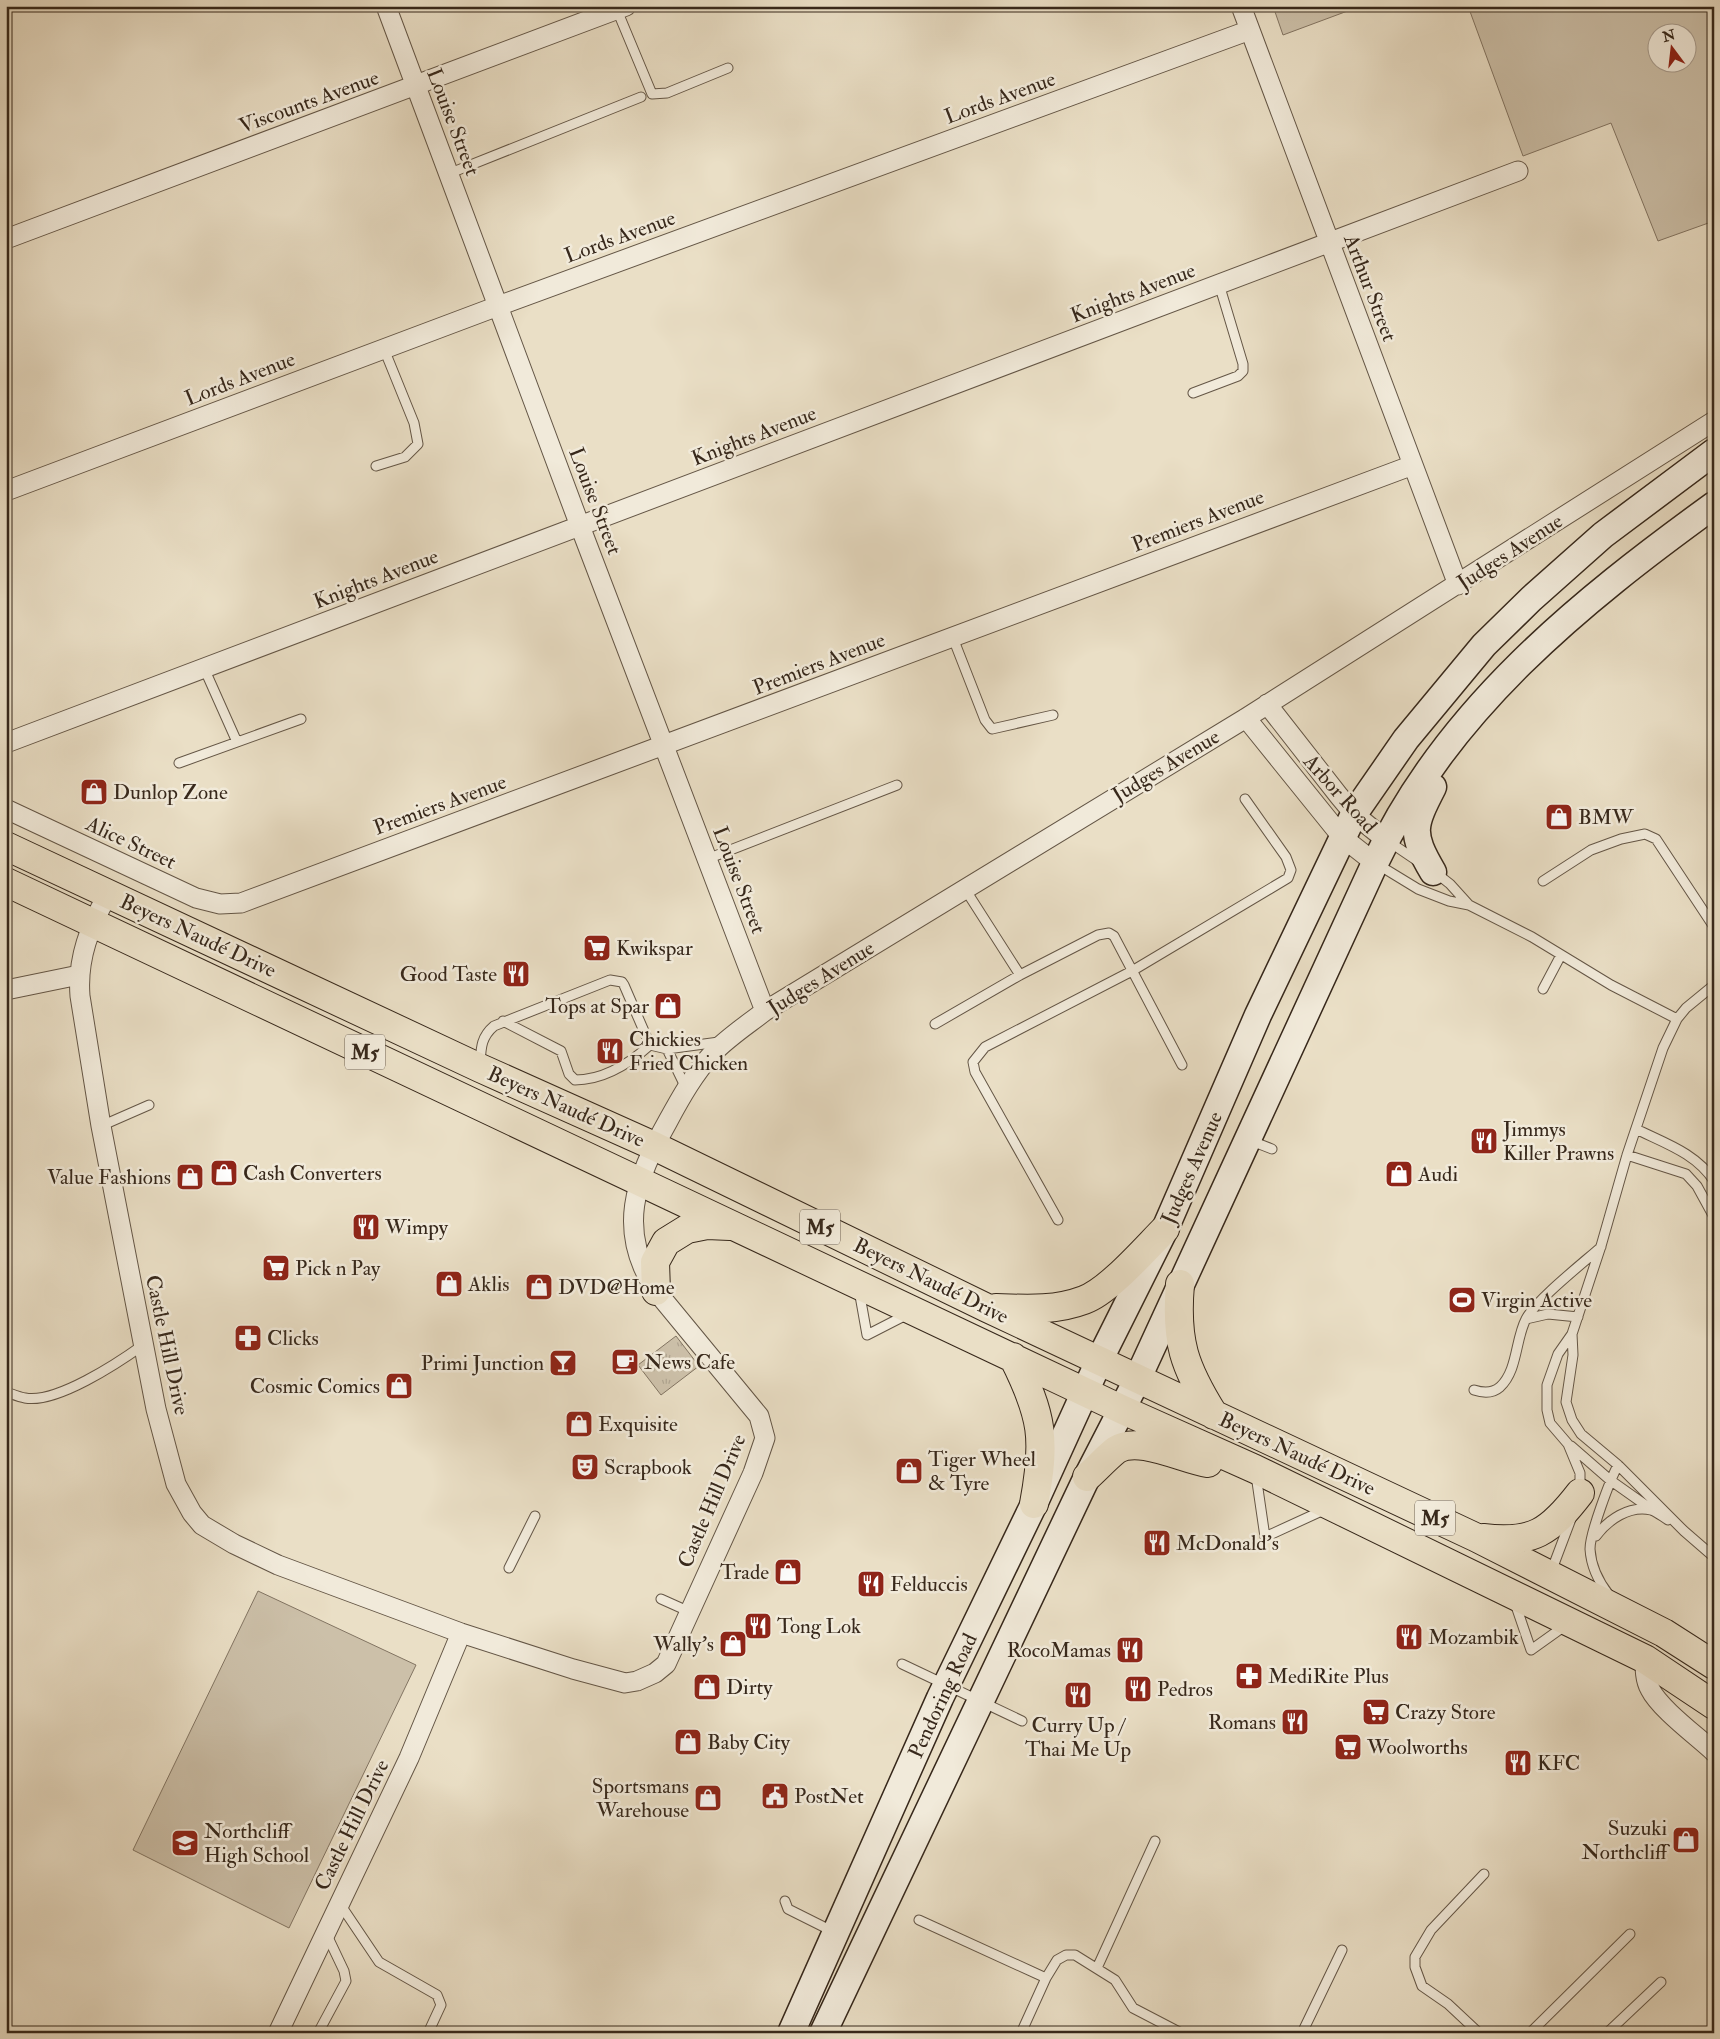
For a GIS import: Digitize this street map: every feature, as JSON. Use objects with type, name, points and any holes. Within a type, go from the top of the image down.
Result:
[{"type":"main road","name":"Judges Avenue","points":[[1099,1360],[1165,1229],[1258,1014],[1354,814],[1406,739],[1484,645],[1531,599],[1603,535],[1714,452]]},
{"type":"main road","name":"Judges Avenue","points":[[1137,1380],[1375,863],[1401,811],[1454,736],[1497,687],[1585,603],[1639,559],[1714,505]]},
{"type":"main road","points":[[1433,872],[1419,848],[1416,829],[1420,813],[1442,769],[1454,736]]},
{"type":"main road","name":"Beyers Naudé Drive","points":[[6,846],[480,1068],[654,1146],[1137,1380],[1474,1537],[1664,1633],[1714,1665]]},
{"type":"main road","name":"Beyers Naudé Drive","points":[[6,882],[915,1310],[1122,1410],[1250,1467],[1645,1659],[1714,1705]]},
{"type":"main road","points":[[656,1291],[655,1262],[666,1242],[686,1229],[707,1225],[737,1226]]},
{"type":"main road","points":[[987,1308],[1042,1309],[1084,1300],[1096,1294],[1165,1229]]},
{"type":"main road","points":[[1180,1284],[1177,1313],[1184,1358],[1201,1394],[1214,1415]]},
{"type":"main road","points":[[1013,1357],[1032,1396],[1040,1428],[1041,1464],[1034,1504]]},
{"type":"main road","name":"Pendoring Road","points":[[791,2033],[947,1684],[1034,1504],[1099,1360]]},
{"type":"main road","name":"Pendoring Road","points":[[823,2033],[1087,1477],[1137,1380]]},
{"type":"main road","points":[[1087,1477],[1118,1449],[1132,1445],[1161,1450],[1204,1462],[1250,1467]]},
{"type":"main road","points":[[1474,1537],[1505,1540],[1537,1534],[1559,1520],[1580,1493]]},
{"type":"main road","points":[[1550,1574],[1553,1587],[1558,1596],[1624,1629],[1641,1646],[1645,1659]]},
{"type":"street","name":"Louise Street","points":[[386,6],[580,526],[765,1011]]},
{"type":"street","name":"Arthur Street","points":[[1241,6],[1458,585]]},
{"type":"street","name":"Viscounts Avenue","points":[[6,239],[622,8]]},
{"type":"street","name":"Lords Avenue","points":[[6,491],[498,306],[1250,30]]},
{"type":"street","name":"Knights Avenue","points":[[6,743],[1518,171]]},
{"type":"street","name":"Judges Avenue","points":[[654,1146],[686,1088],[699,1070],[726,1042],[765,1011],[1246,718],[1714,421]]},
{"type":"street","name":"Premiers Avenue","points":[[240,903],[1413,465]]},
{"type":"street","name":"Arbor Road","points":[[1267,704],[1354,814],[1386,840]]},
{"type":"street","name":"Arbor Road","points":[[1246,718],[1342,836],[1375,863]]},
{"type":"street","name":"Alice Street","points":[[6,809],[188,895],[220,904],[240,903]]},
{"type":"street","name":"Castle Hill Drive","points":[[108,894],[92,923],[79,976],[80,996],[101,1126],[156,1408],[176,1484],[192,1514],[202,1525],[234,1544],[278,1565],[461,1633],[573,1669],[625,1683],[637,1681],[655,1673],[666,1664],[753,1473],[764,1444],[765,1432],[759,1416],[656,1291],[644,1272],[636,1250],[633,1226],[639,1180],[654,1146]]},
{"type":"street","points":[[6,990],[79,976]]},
{"type":"street","name":"Castle Hill Drive","points":[[278,2033],[410,1758],[461,1633]]},
{"type":"street","points":[[1645,1659],[1645,1674],[1650,1690],[1661,1704],[1714,1752]]},
{"type":"lane","points":[[622,8],[652,94],[667,93],[728,68]]},
{"type":"lane","points":[[448,174],[641,98]]},
{"type":"lane","points":[[1193,393],[1238,376],[1243,371],[1243,364],[1219,284]]},
{"type":"lane","points":[[376,466],[405,457],[413,452],[418,444],[414,423],[384,349]]},
{"type":"lane","points":[[953,638],[986,720],[992,729],[1052,715]]},
{"type":"lane","points":[[204,668],[237,742]]},
{"type":"lane","points":[[179,764],[301,719]]},
{"type":"lane","points":[[707,859],[897,786]]},
{"type":"lane","points":[[1058,1220],[975,1072],[973,1062],[985,1047],[1132,971],[1288,878],[1291,870],[1286,857],[1245,799]]},
{"type":"lane","points":[[1542,881],[1591,850],[1621,839],[1645,834],[1656,839],[1714,927]]},
{"type":"lane","name":"Arbor Road","points":[[1386,840],[1450,884],[1470,905]]},
{"type":"lane","name":"Arbor Road","points":[[1375,863],[1418,890],[1449,901],[1470,905],[1532,937],[1611,985],[1677,1020]]},
{"type":"lane","points":[[965,889],[1020,975]]},
{"type":"lane","points":[[935,1024],[1020,975],[1098,935],[1109,933],[1114,936],[1182,1065]]},
{"type":"lane","points":[[1543,989],[1561,955]]},
{"type":"lane","points":[[480,1068],[483,1039],[488,1030],[503,1021],[603,981],[615,980],[624,985],[650,1045]]},
{"type":"lane","points":[[1684,1532],[1610,1480],[1568,1444],[1550,1423],[1546,1397],[1547,1385],[1558,1354],[1572,1334],[1578,1317],[1627,1155],[1663,1048],[1677,1020],[1699,995],[1714,985]]},
{"type":"lane","points":[[503,1021],[561,1051],[569,1074],[573,1079],[579,1080],[625,1065],[650,1045]]},
{"type":"lane","points":[[650,1045],[667,1049],[726,1042]]},
{"type":"lane","points":[[667,1049],[686,1088]]},
{"type":"lane","points":[[101,1126],[149,1105]]},
{"type":"lane","points":[[1636,1130],[1690,1157],[1704,1168],[1714,1181]]},
{"type":"lane","points":[[1247,1139],[1272,1149]]},
{"type":"lane","points":[[1627,1155],[1686,1174],[1697,1186],[1714,1217]]},
{"type":"lane","points":[[1474,1390],[1488,1392],[1496,1390],[1504,1381],[1514,1361],[1526,1319],[1545,1298],[1601,1246]]},
{"type":"lane","points":[[858,1284],[867,1335],[915,1310]]},
{"type":"lane","points":[[1526,1319],[1548,1314],[1578,1317]]},
{"type":"lane","points":[[1572,1334],[1574,1355],[1567,1393],[1568,1410],[1580,1434],[1618,1465],[1684,1532],[1714,1557]]},
{"type":"lane","points":[[6,1392],[25,1398],[45,1398],[108,1370],[143,1345]]},
{"type":"lane","points":[[1550,1574],[1582,1484],[1580,1473],[1568,1444]]},
{"type":"lane","points":[[1618,1465],[1610,1480],[1590,1546],[1595,1574],[1620,1611]]},
{"type":"lane","points":[[1250,1467],[1265,1537],[1331,1507]]},
{"type":"lane","points":[[1590,1546],[1606,1523],[1624,1512],[1651,1510]]},
{"type":"lane","points":[[509,1568],[535,1516]]},
{"type":"lane","points":[[1513,1596],[1531,1650],[1569,1622]]},
{"type":"lane","points":[[661,1599],[690,1612]]},
{"type":"lane","points":[[902,1664],[1022,1721]]},
{"type":"lane","points":[[1097,1968],[1156,1841]]},
{"type":"lane","points":[[1479,2033],[1448,2004],[1422,1986],[1415,1967],[1415,1957],[1431,1930],[1484,1874]]},
{"type":"lane","points":[[785,1901],[788,1909],[836,1932]]},
{"type":"lane","points":[[340,1904],[379,1962],[437,1995],[441,2006],[428,2033]]},
{"type":"lane","points":[[919,1920],[1046,1978]]},
{"type":"lane","points":[[318,2033],[346,1981],[344,1971],[326,1933]]},
{"type":"lane","points":[[1530,2033],[1630,1934]]},
{"type":"lane","points":[[1302,2033],[1342,1950]]},
{"type":"lane","points":[[1021,2033],[1046,1978],[1057,1960],[1066,1956],[1082,1958],[1097,1968],[1118,1984],[1133,2008],[1181,2033]]},
{"type":"lane","points":[[1607,2033],[1660,1982]]},
{"type":"green space","points":[[1273,6],[1361,6],[1283,35]]},
{"type":"green space","points":[[1468,6],[1714,6],[1714,221],[1658,241],[1611,123],[1523,156]]},
{"type":"green space","points":[[676,1336],[699,1366],[661,1395],[638,1365]]},
{"type":"green space","points":[[258,1591],[416,1665],[289,1928],[133,1850]]},
{"type":"place","name":"Dunlop Zone","points":[[94,792]]},
{"type":"place","name":"BMW","points":[[1559,817]]},
{"type":"place","name":"Kwikspar","points":[[597,948]]},
{"type":"place","name":"Good Taste","points":[[516,974]]},
{"type":"place","name":"Tops at Spar","points":[[668,1006]]},
{"type":"place","name":"Chickies Fried Chicken","points":[[610,1051]]},
{"type":"place","name":"Jimmys Killer Prawns","points":[[1484,1141]]},
{"type":"place","name":"Cash Converters","points":[[224,1173]]},
{"type":"place","name":"Audi","points":[[1399,1174]]},
{"type":"place","name":"Value Fashions","points":[[190,1177]]},
{"type":"place","name":"Wimpy","points":[[366,1227]]},
{"type":"place","name":"Pick n Pay","points":[[276,1268]]},
{"type":"place","name":"Aklis","points":[[449,1284]]},
{"type":"place","name":"DVD@Home","points":[[539,1287]]},
{"type":"place","name":"Virgin Active","points":[[1462,1300]]},
{"type":"place","name":"Clicks","points":[[248,1338]]},
{"type":"place","name":"News Cafe","points":[[625,1362]]},
{"type":"place","name":"Primi Junction","points":[[563,1363]]},
{"type":"place","name":"Cosmic Comics","points":[[399,1386]]},
{"type":"place","name":"Exquisite","points":[[579,1424]]},
{"type":"place","name":"Scrapbook","points":[[585,1467]]},
{"type":"place","name":"Tiger Wheel & Tyre","points":[[909,1471]]},
{"type":"place","name":"McDonald's","points":[[1157,1543]]},
{"type":"place","name":"Trade","points":[[788,1572]]},
{"type":"place","name":"Felduccis","points":[[871,1584]]},
{"type":"place","name":"Tong Lok","points":[[758,1626]]},
{"type":"place","name":"Mozambik","points":[[1409,1637]]},
{"type":"place","name":"Wally's","points":[[733,1644]]},
{"type":"place","name":"RocoMamas","points":[[1130,1650]]},
{"type":"place","name":"MediRite Plus","points":[[1249,1676]]},
{"type":"place","name":"Dirty","points":[[707,1687]]},
{"type":"place","name":"Pedros","points":[[1138,1689]]},
{"type":"place","name":"Curry Up / Thai Me Up","points":[[1078,1695]]},
{"type":"place","name":"Crazy Store","points":[[1376,1712]]},
{"type":"place","name":"Romans","points":[[1295,1722]]},
{"type":"place","name":"Baby City","points":[[688,1742]]},
{"type":"place","name":"Woolworths","points":[[1348,1747]]},
{"type":"place","name":"KFC","points":[[1518,1763]]},
{"type":"place","name":"PostNet","points":[[775,1796]]},
{"type":"place","name":"Sportsmans Warehouse","points":[[708,1798]]},
{"type":"place","name":"Suzuki Northcliff","points":[[1686,1840]]},
{"type":"place","name":"Northcliff High School","points":[[185,1843]]}]
